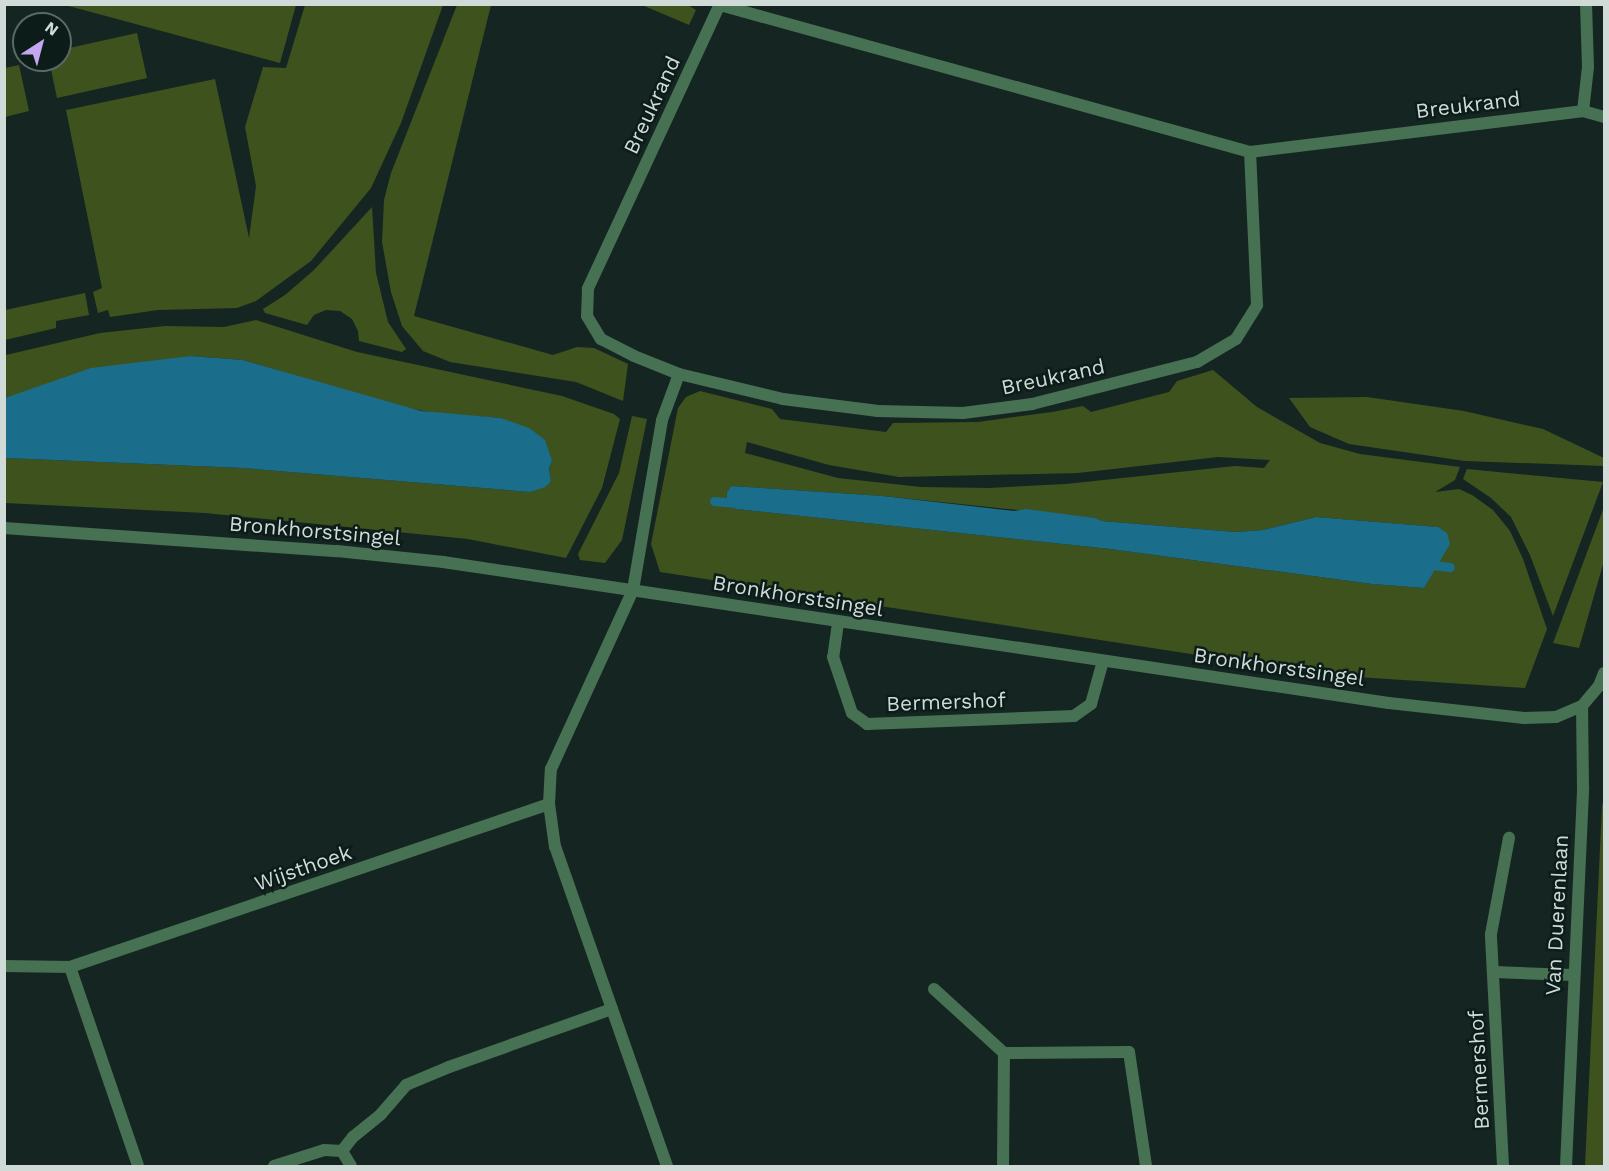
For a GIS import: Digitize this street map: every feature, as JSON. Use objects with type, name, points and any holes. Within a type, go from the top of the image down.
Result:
[{"type":"street","points":[[1583,111],[1588,67],[1586,4]]},
{"type":"street","name":"Breukrand","points":[[1250,152],[1257,305],[1236,339],[1197,362],[1032,404],[963,413],[878,411],[783,399],[679,374],[634,356],[601,339],[587,316],[588,290],[720,5],[1250,152],[1583,111],[1605,117]]},
{"type":"street","points":[[667,1167],[555,846],[549,804],[551,769],[633,591],[662,420],[679,374]]},
{"type":"street","name":"Bronkhorstsingel","points":[[4,528],[337,551],[443,562],[838,623],[1389,703],[1524,718],[1556,717],[1582,706]]},
{"type":"street","name":"Bermershof","points":[[838,623],[832,657],[852,713],[867,724],[1074,716],[1091,704],[1103,661]]},
{"type":"street","points":[[1582,706],[1599,686],[1605,673]]},
{"type":"street","name":"Van Duerenlaan","points":[[1566,1167],[1583,787],[1582,706]]},
{"type":"street","name":"Wijsthoek","points":[[4,966],[70,967],[549,804]]},
{"type":"street","name":"Bermershof","points":[[1503,1167],[1491,934],[1509,838]]},
{"type":"street","points":[[70,967],[138,1167]]},
{"type":"street","points":[[1494,972],[1573,975]]},
{"type":"street","points":[[934,989],[1004,1053],[1129,1052],[1146,1167]]},
{"type":"street","points":[[274,1167],[324,1150],[342,1151],[406,1085],[612,1010]]},
{"type":"street","points":[[1002,1167],[1004,1053]]},
{"type":"street","points":[[342,1151],[351,1167]]},
{"type":"green space","points":[[65,5],[296,5],[280,63]]},
{"type":"green space","points":[[305,5],[443,5],[401,123],[371,188],[311,261],[256,301],[237,308],[158,310],[110,317],[108,310],[98,313],[93,292],[102,288],[66,110],[215,79],[249,238],[256,186],[245,127],[263,67],[286,68]]},
{"type":"green space","points":[[457,5],[491,5],[414,316],[553,355],[577,347],[594,348],[628,364],[623,401],[576,382],[450,362],[423,351],[402,326],[391,292],[382,242],[384,200],[391,173]]},
{"type":"green space","points":[[642,5],[688,5],[696,10],[689,25]]},
{"type":"green space","points":[[137,33],[147,78],[57,98],[52,72],[72,72],[72,47]]},
{"type":"green space","points":[[12,66],[12,72],[21,72],[29,111],[5,117],[5,68]]},
{"type":"green space","points":[[372,207],[376,273],[388,322],[406,349],[402,352],[359,341],[358,331],[352,319],[340,311],[326,310],[314,315],[307,325],[265,313],[263,309],[285,295],[314,270]]},
{"type":"green space","points":[[85,293],[89,315],[56,321],[56,328],[5,340],[5,310]]},
{"type":"green space","points":[[256,320],[357,352],[562,396],[614,414],[620,419],[602,488],[566,558],[468,539],[205,513],[5,503],[5,458],[243,468],[530,492],[551,481],[549,468],[552,461],[501,418],[441,414],[402,407],[243,360],[191,356],[5,398],[6,355],[100,333],[165,326],[224,327]]},
{"type":"green space","points":[[1213,370],[1257,407],[1320,443],[1360,454],[1460,467],[1455,480],[1435,492],[1459,489],[1493,510],[1510,531],[1523,559],[1547,629],[1525,688],[1327,675],[660,572],[651,544],[678,408],[686,397],[700,391],[772,409],[780,419],[886,432],[893,423],[978,422],[1083,406],[1091,412],[1169,392],[1177,381]],"holes":[[[747,442],[829,465],[899,477],[1078,473],[1218,457],[1270,460],[1264,468],[1235,466],[1066,484],[989,488],[921,487],[838,478],[745,453]],[[733,486],[883,496],[1094,518],[1102,521],[1236,532],[1263,530],[1316,517],[1437,527],[1434,569],[1424,588],[1372,584],[1110,549],[737,509],[726,503],[727,492]]]},
{"type":"green space","points":[[1367,397],[1464,411],[1543,429],[1604,458],[1604,466],[1465,461],[1349,444],[1310,427],[1289,398]]},
{"type":"green space","points":[[632,416],[647,419],[622,540],[605,563],[580,560],[578,554],[619,473]]},
{"type":"green space","points":[[1467,469],[1603,482],[1553,616],[1530,555],[1511,517],[1491,498],[1463,479]]},
{"type":"green space","points":[[1604,507],[1604,561],[1579,648],[1553,643]]},
{"type":"green space","points":[[1604,797],[1604,1166],[1585,1166],[1602,806]]},
{"type":"water","points":[[191,356],[243,360],[421,411],[501,418],[529,428],[545,440],[552,461],[549,468],[551,481],[545,487],[530,492],[243,468],[5,458],[5,398],[91,368]]},
{"type":"water","points":[[732,486],[883,496],[1014,511],[1026,509],[1095,518],[1102,521],[1236,532],[1263,530],[1316,517],[1438,527],[1447,533],[1450,544],[1424,588],[1372,584],[1110,549],[736,509],[726,503],[727,492]]},
{"type":"waterway","points":[[714,501],[736,503]]},
{"type":"waterway","points":[[1425,564],[1450,567]]}]
